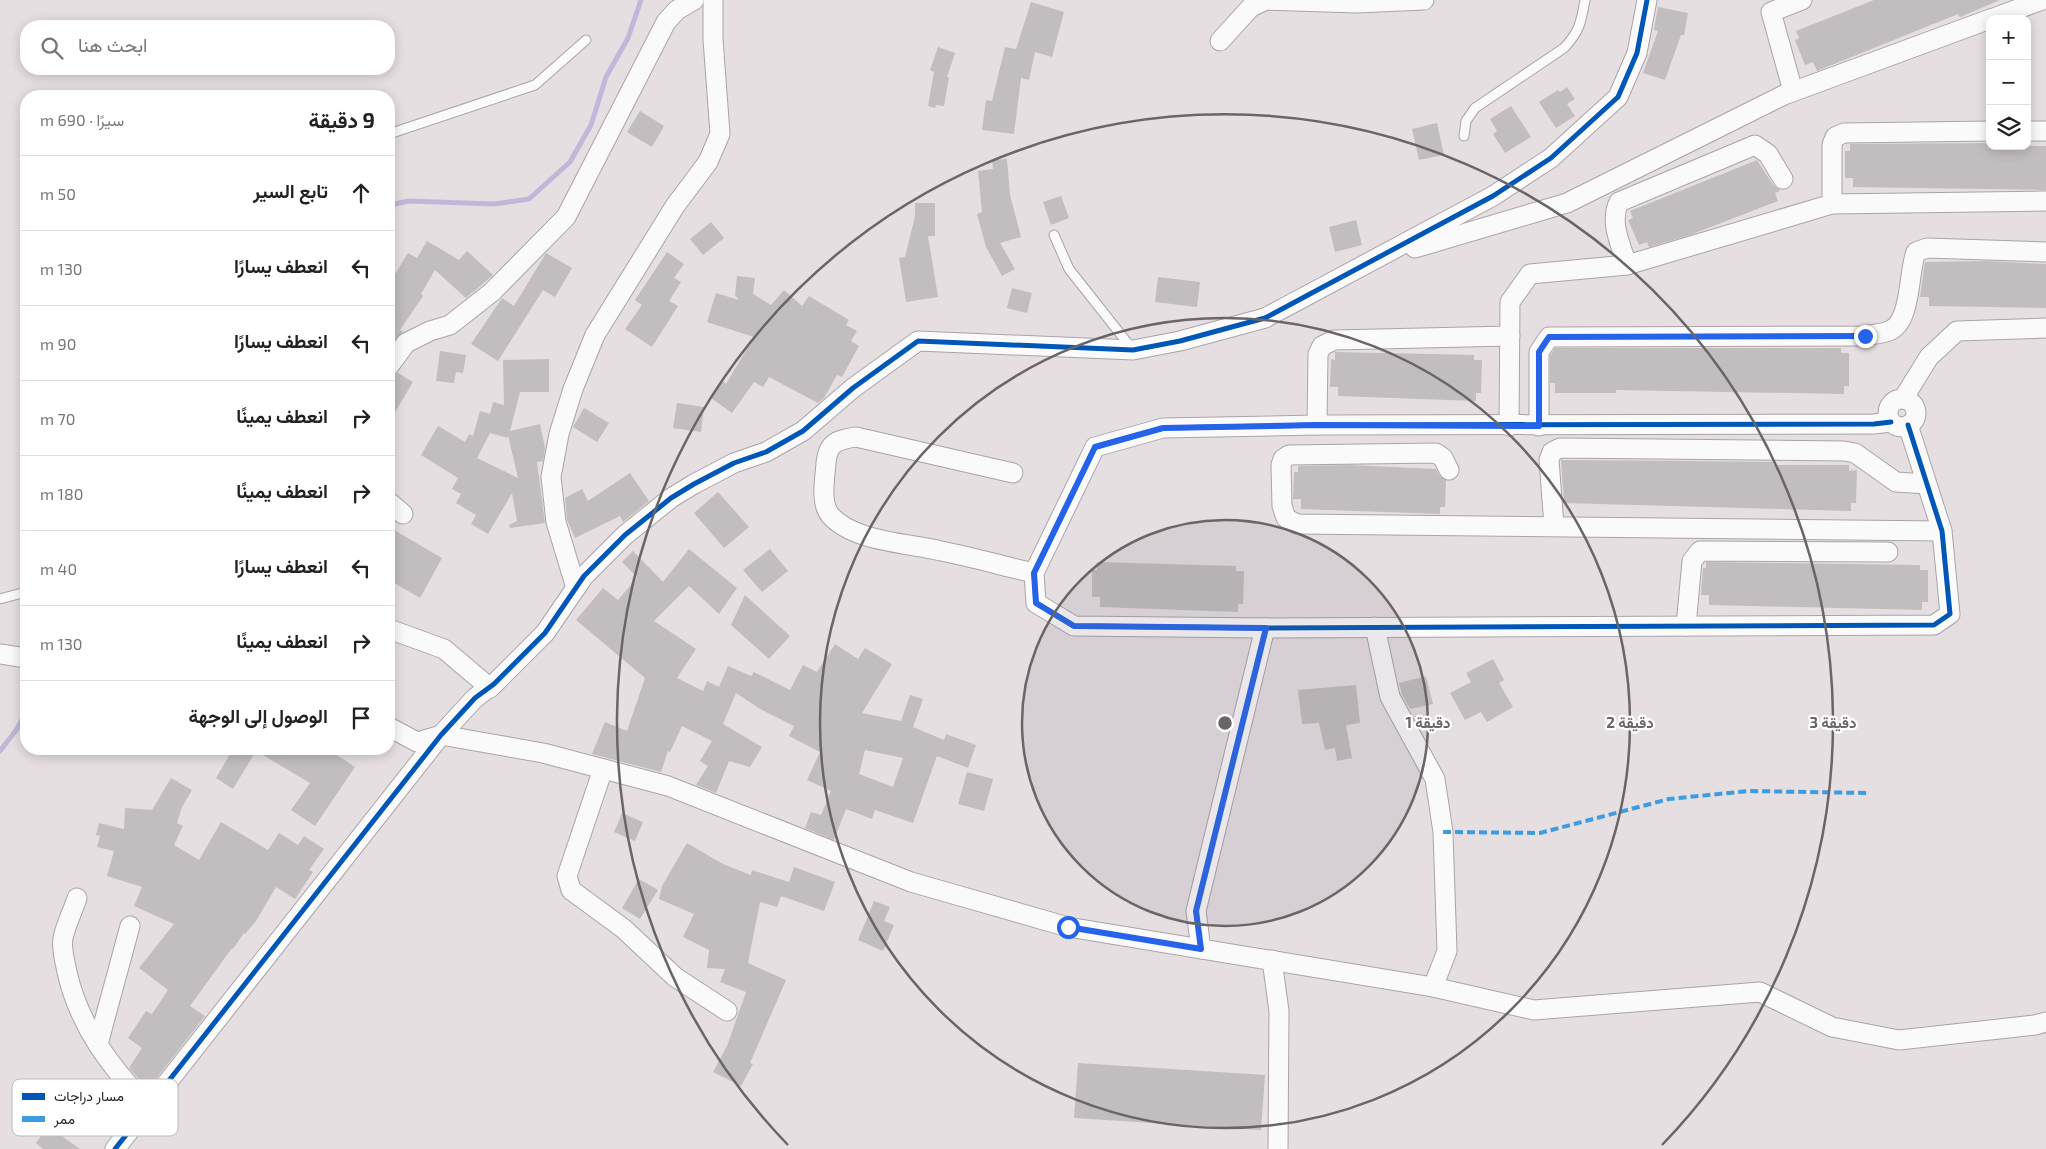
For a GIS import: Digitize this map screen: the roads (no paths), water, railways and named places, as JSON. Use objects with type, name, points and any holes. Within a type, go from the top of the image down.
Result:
[{"type":"street","points":[[395,358],[406,343],[430,331],[450,326],[492,292],[566,217],[666,22],[677,10],[694,0]]},
{"type":"street","points":[[576,588],[556,522],[551,477],[558,434],[573,389],[595,335],[675,206],[708,162],[720,134],[713,39],[713,0]]},
{"type":"street","points":[[1220,41],[1251,7],[1266,0],[1357,3],[1424,0]]},
{"type":"street","points":[[170,1079],[441,735],[475,698],[490,688],[545,633],[596,562],[625,535],[671,498],[734,463],[766,452],[803,431],[853,388],[918,341],[1133,350],[1180,341],[1265,318],[1493,196],[1551,158],[1618,97],[1637,53],[1647,0]]},
{"type":"street","points":[[1793,91],[1771,12],[1802,0]]},
{"type":"street","points":[[2001,15],[2042,0]]},
{"type":"street","points":[[1378,259],[1567,203],[1793,91],[1986,20]]},
{"type":"street","points":[[1832,204],[1832,145],[1835,137],[1844,133],[1986,131]]},
{"type":"street","points":[[2031,131],[2046,131]]},
{"type":"street","points":[[1628,265],[1614,220],[1614,212],[1619,202],[1755,145],[1768,154],[1783,179]]},
{"type":"street","points":[[1508,426],[1510,302],[1530,274],[1628,265],[1832,204],[2046,202]]},
{"type":"street","points":[[1539,426],[1539,352],[1549,337],[1865,336],[1890,330],[1900,322],[1905,307],[1916,252],[1927,248],[2046,252]]},
{"type":"street","points":[[1900,423],[1539,426],[1317,425],[1163,428],[1095,447],[1034,573],[1036,603],[1074,626],[1266,628],[1934,624],[1950,614],[1942,531],[1926,484],[1900,423],[1888,413],[1891,405],[1903,399],[1930,357],[1957,331],[2046,328]]},
{"type":"street","points":[[1317,425],[1318,354],[1322,346],[1334,340],[1510,336]]},
{"type":"street","points":[[1013,472],[856,436],[836,440],[827,452],[824,492],[829,514],[844,527],[882,541],[939,550],[1034,573]]},
{"type":"street","points":[[1554,526],[1549,460],[1552,452],[1560,448],[1844,451],[1854,453],[1896,482],[1926,484]]},
{"type":"street","points":[[1449,470],[1443,458],[1436,453],[1289,455],[1283,459],[1281,466],[1282,506],[1286,518],[1297,524],[1942,531]]},
{"type":"street","points":[[1686,626],[1692,561],[1700,551],[1888,552]]},
{"type":"street","points":[[1375,627],[1390,697],[1435,780],[1443,832],[1447,951],[1434,987]]},
{"type":"street","points":[[1201,949],[1196,911],[1266,628]]},
{"type":"street","points":[[395,631],[444,650],[490,688]]},
{"type":"street","points":[[0,654],[20,657]]},
{"type":"street","points":[[395,730],[417,742],[441,735],[543,753],[668,786],[911,882],[1068,927],[1434,987],[1534,1010],[1760,992],[1832,1028],[1899,1040],[2035,1025],[2046,1022]]},
{"type":"street","points":[[603,769],[567,876],[572,890],[624,929],[675,977],[727,1011]]},
{"type":"street","points":[[78,898],[63,938],[63,951],[76,1005],[88,1030],[122,1079]]},
{"type":"street","points":[[98,1044],[130,926]]},
{"type":"street","points":[[1272,960],[1279,1011],[1278,1149]]},
{"type":"street","points":[[115,1149],[125,1136]]},
{"type":"lane","points":[[1464,136],[1466,122],[1475,108],[1564,48],[1575,36],[1580,28],[1585,0]]},
{"type":"lane","points":[[395,132],[535,84],[586,40]]},
{"type":"lane","points":[[1054,235],[1069,269],[1133,350]]},
{"type":"lane","points":[[0,599],[20,594]]},
{"type":"waterway","points":[[395,204],[409,201],[494,204],[529,199],[570,162],[591,125],[606,77],[628,38],[641,0]]},
{"type":"waterway","points":[[0,751],[20,723]]}]
